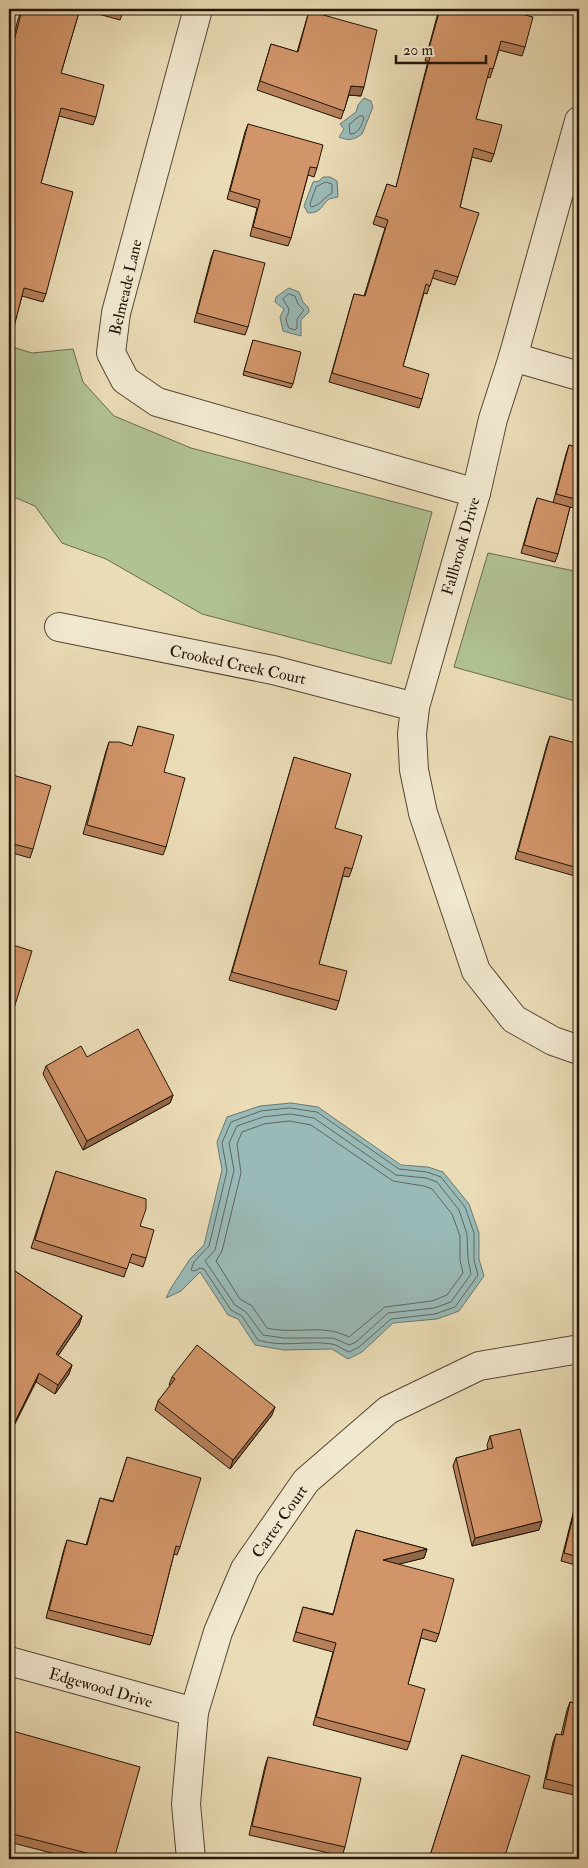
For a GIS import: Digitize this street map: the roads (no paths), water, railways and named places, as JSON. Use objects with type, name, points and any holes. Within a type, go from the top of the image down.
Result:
[{"type":"street","name":"Belmeade Lane","points":[[198,9],[116,313],[111,353],[125,380],[157,402],[476,493]]},
{"type":"street","name":"Fallbrook Drive","points":[[579,121],[513,357],[493,419],[476,493],[414,708],[412,734],[414,770],[423,814],[476,971],[514,1019],[553,1041],[579,1050]]},
{"type":"street","points":[[513,357],[579,376]]},
{"type":"street","name":"Crooked Creek Court","points":[[59,627],[273,670],[414,708]]},
{"type":"street","name":"Carter Court","points":[[191,1859],[186,1804],[194,1712],[218,1632],[245,1569],[306,1481],[388,1410],[479,1366],[574,1350],[579,1351]]},
{"type":"street","name":"Edgewood Drive","points":[[9,1661],[194,1712]]},
{"type":"water","points":[[364,98],[371,101],[373,107],[362,134],[351,139],[339,137],[344,129],[340,124],[356,112],[358,105]]},
{"type":"water","points":[[323,177],[330,177],[337,181],[338,197],[326,201],[316,212],[308,213],[304,206],[313,182],[319,181]]},
{"type":"water","points":[[289,288],[299,292],[303,302],[308,307],[309,312],[301,320],[301,336],[283,331],[280,317],[284,309],[275,302],[276,297]]},
{"type":"water","points":[[291,1103],[318,1107],[401,1165],[428,1167],[443,1172],[469,1204],[479,1233],[479,1259],[484,1276],[459,1311],[437,1319],[393,1323],[362,1352],[348,1359],[332,1349],[284,1350],[255,1345],[238,1319],[228,1315],[200,1272],[181,1291],[166,1298],[190,1259],[204,1245],[222,1170],[217,1142],[227,1117],[260,1106]]}]
